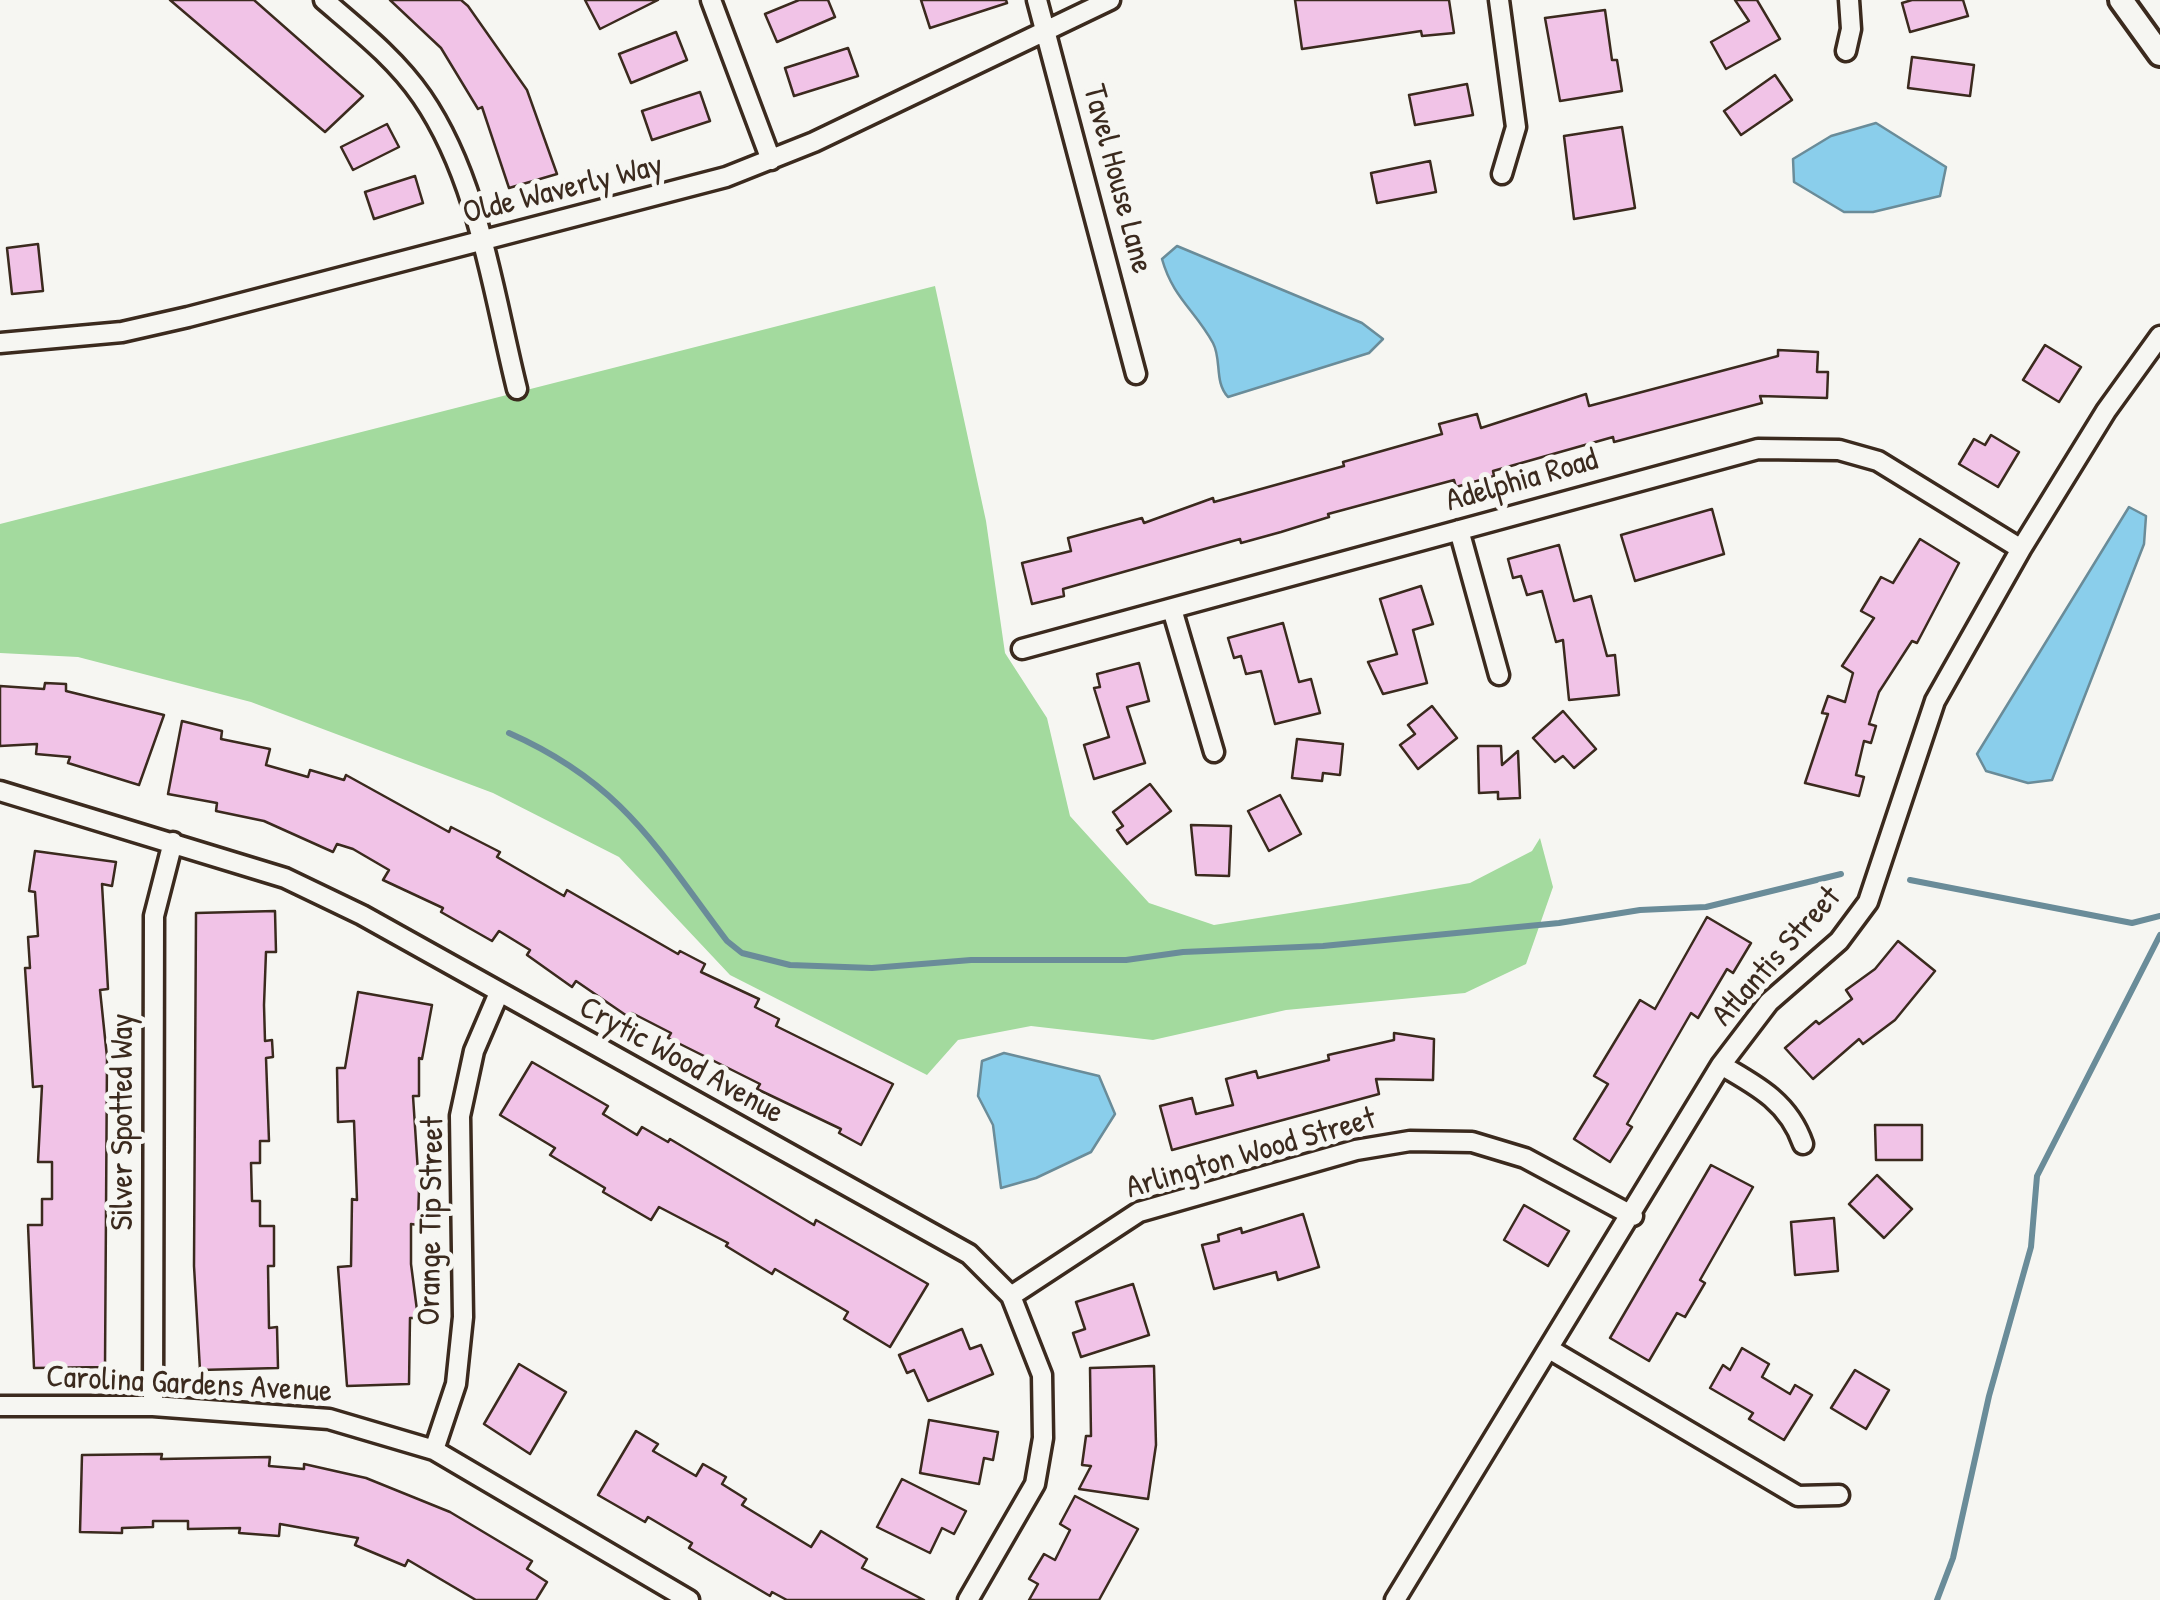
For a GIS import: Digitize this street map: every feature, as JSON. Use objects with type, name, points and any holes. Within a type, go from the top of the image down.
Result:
[{"type":"street","points":[[324,0],[386,55],[423,98],[452,151],[480,242],[517,389]]},
{"type":"street","points":[[710,0],[771,160]]},
{"type":"street","name":"Tavel House Lane","points":[[1036,0],[1136,374]]},
{"type":"street","name":"Olde Waverly Way","points":[[0,343],[122,332],[675,193],[771,160],[1110,0]]},
{"type":"street","points":[[1499,0],[1516,127],[1502,174]]},
{"type":"street","points":[[1846,51],[1851,29],[1849,0]]},
{"type":"street","points":[[2121,0],[2160,54]]},
{"type":"street","name":"Atlantis Street","points":[[1402,1598],[1721,1065],[1768,1002],[1839,941],[1868,902],[1935,700],[2021,548],[2106,411],[2160,336]]},
{"type":"street","name":"Adelphia Road","points":[[1022,649],[1758,448],[1799,446],[1839,450],[1878,461],[2021,548]]},
{"type":"street","points":[[1459,530],[1500,675]]},
{"type":"street","points":[[1172,609],[1214,752]]},
{"type":"street","name":"Crytic Wood Avenue","points":[[0,791],[286,878],[362,915],[498,995],[969,1254],[1010,1296],[1042,1375],[1043,1438],[1036,1484],[968,1600]]},
{"type":"street","name":"Silver Spotted Way","points":[[153,1406],[154,916],[173,842]]},
{"type":"street","name":"Orange Tip Street","points":[[434,1450],[456,1384],[464,1317],[460,1116],[474,1051],[498,995]]},
{"type":"street","points":[[1721,1065],[1780,1102],[1796,1121],[1803,1144]]},
{"type":"street","name":"Arlington Wood Street","points":[[1010,1296],[1138,1212],[1356,1150],[1410,1141],[1472,1142],[1525,1158],[1632,1216]]},
{"type":"street","points":[[1550,1350],[1798,1496],[1839,1496]]},
{"type":"street","name":"Carolina Gardens Avenue","points":[[0,1406],[153,1406],[329,1418],[434,1450],[689,1600]]},
{"type":"green space","points":[[935,286],[986,521],[1005,653],[1047,718],[1070,816],[1149,903],[1214,925],[1470,883],[1532,851],[1540,838],[1553,887],[1526,964],[1465,993],[1286,1010],[1153,1040],[1031,1026],[958,1040],[927,1075],[730,975],[619,857],[493,793],[251,702],[78,657],[0,653],[0,524]]},
{"type":"water","points":[[1876,123],[1946,167],[1940,196],[1873,212],[1844,212],[1794,182],[1793,159],[1831,136]]},
{"type":"water","points":[[1177,246],[1362,323],[1383,339],[1369,353],[1228,397],[1221,385],[1213,343],[1178,294],[1162,259]]},
{"type":"water","points":[[2129,507],[2146,516],[2144,544],[2052,780],[2028,783],[1986,771],[1977,754]]},
{"type":"water","points":[[1004,1053],[1099,1076],[1115,1114],[1091,1152],[1036,1178],[1001,1188],[993,1125],[978,1096],[982,1061]]},
{"type":"building","points":[[170,0],[254,0],[363,96],[325,132]]},
{"type":"building","points":[[390,0],[461,0],[468,6],[527,90],[557,174],[509,188],[482,107],[478,109],[441,48]]},
{"type":"building","points":[[585,0],[658,0],[600,29]]},
{"type":"building","points":[[799,0],[828,0],[835,17],[777,42],[765,14]]},
{"type":"building","points":[[921,0],[1006,0],[1007,3],[930,28]]},
{"type":"building","points":[[1295,0],[1449,0],[1454,33],[1422,36],[1421,31],[1302,49]]},
{"type":"building","points":[[1735,0],[1757,0],[1780,39],[1726,69],[1711,42],[1749,21]]},
{"type":"building","points":[[1963,0],[1968,16],[1910,32],[1902,3]]},
{"type":"building","points":[[1605,10],[1612,60],[1617,60],[1622,91],[1560,101],[1545,18]]},
{"type":"building","points":[[676,32],[687,60],[631,83],[619,54]]},
{"type":"building","points":[[848,48],[858,76],[794,96],[785,68]]},
{"type":"building","points":[[1912,57],[1974,65],[1970,96],[1908,88]]},
{"type":"building","points":[[1775,75],[1792,100],[1741,135],[1724,111]]},
{"type":"building","points":[[1467,84],[1473,115],[1415,125],[1409,95]]},
{"type":"building","points":[[700,92],[710,121],[652,140],[642,111]]},
{"type":"building","points":[[387,124],[399,147],[353,170],[341,147]]},
{"type":"building","points":[[1622,127],[1635,208],[1574,219],[1564,136]]},
{"type":"building","points":[[1430,161],[1436,192],[1377,203],[1371,173]]},
{"type":"building","points":[[415,176],[423,203],[374,219],[365,192]]},
{"type":"building","points":[[38,244],[43,291],[12,294],[7,248]]},
{"type":"building","points":[[2045,345],[2081,367],[2059,402],[2023,380]]},
{"type":"building","points":[[1778,350],[1818,352],[1817,372],[1828,372],[1827,398],[1760,396],[1762,403],[1614,442],[1613,437],[1493,471],[1494,476],[1456,487],[1454,480],[1328,514],[1329,517],[1281,532],[1241,543],[1240,539],[1063,589],[1064,596],[1032,604],[1022,563],[1071,551],[1068,538],[1142,518],[1144,523],[1213,498],[1214,502],[1344,466],[1343,462],[1442,434],[1439,424],[1477,414],[1481,428],[1586,394],[1589,406],[1778,356]]},
{"type":"building","points":[[1991,435],[2019,452],[1998,487],[1959,464],[1974,439],[1985,445]]},
{"type":"building","points":[[1712,509],[1724,554],[1635,581],[1621,535]]},
{"type":"building","points":[[1920,539],[1959,563],[1917,643],[1912,641],[1879,692],[1869,724],[1876,726],[1871,743],[1864,741],[1856,775],[1864,777],[1859,796],[1805,783],[1828,714],[1822,713],[1828,696],[1845,702],[1853,673],[1842,666],[1874,618],[1861,611],[1881,577],[1893,583]]},
{"type":"building","points":[[1559,545],[1574,601],[1591,596],[1607,656],[1615,655],[1619,695],[1569,700],[1563,640],[1556,642],[1542,591],[1527,595],[1521,576],[1513,578],[1508,559]]},
{"type":"building","points":[[1421,586],[1433,624],[1413,630],[1427,683],[1383,694],[1368,662],[1397,654],[1380,599]]},
{"type":"building","points":[[1283,623],[1299,682],[1311,679],[1320,713],[1275,724],[1261,671],[1246,674],[1241,656],[1234,658],[1228,638]]},
{"type":"building","points":[[1139,663],[1149,701],[1127,707],[1145,763],[1094,779],[1084,745],[1109,737],[1094,688],[1100,687],[1097,674]]},
{"type":"building","points":[[45,683],[66,684],[66,691],[164,715],[139,785],[68,763],[70,757],[36,754],[37,744],[0,746],[0,686],[44,689]]},
{"type":"building","points":[[1432,706],[1457,738],[1418,769],[1400,745],[1415,734],[1408,725]]},
{"type":"building","points":[[1563,711],[1596,749],[1574,768],[1563,756],[1555,762],[1533,738]]},
{"type":"building","points":[[182,721],[222,731],[221,739],[270,749],[266,765],[308,777],[310,770],[344,780],[346,775],[449,832],[451,827],[500,852],[497,857],[564,896],[567,890],[678,954],[680,951],[705,964],[701,972],[759,999],[755,1007],[779,1019],[776,1026],[893,1084],[861,1145],[839,1133],[841,1129],[757,1089],[760,1084],[668,1038],[671,1033],[632,1013],[630,1018],[576,981],[572,987],[527,955],[530,950],[499,931],[492,941],[441,912],[443,908],[383,880],[389,870],[353,849],[337,844],[333,852],[264,821],[216,811],[217,803],[168,794]]},
{"type":"building","points":[[1297,739],[1343,744],[1340,775],[1323,773],[1322,781],[1292,778]]},
{"type":"building","points":[[1478,746],[1501,746],[1502,765],[1518,751],[1520,798],[1498,799],[1498,792],[1479,793]]},
{"type":"building","points":[[1150,784],[1171,811],[1127,844],[1117,830],[1123,826],[1113,812]]},
{"type":"building","points":[[1280,795],[1301,834],[1269,851],[1248,811]]},
{"type":"building","points":[[1191,825],[1231,826],[1229,876],[1196,875]]},
{"type":"building","points":[[35,851],[116,862],[112,886],[102,884],[108,989],[100,990],[107,1057],[105,1367],[34,1368],[28,1225],[42,1225],[42,1199],[52,1199],[52,1162],[38,1162],[42,1086],[33,1087],[25,968],[30,968],[28,937],[38,936],[35,892],[29,891]]},
{"type":"building","points":[[275,911],[276,952],[266,952],[264,1005],[265,1041],[272,1040],[273,1057],[266,1058],[269,1141],[260,1141],[260,1163],[251,1163],[252,1201],[260,1201],[260,1226],[274,1226],[274,1266],[268,1266],[269,1328],[277,1327],[278,1368],[200,1370],[194,1266],[196,913]]},
{"type":"building","points":[[1707,917],[1751,943],[1733,973],[1727,969],[1698,1018],[1691,1013],[1627,1124],[1632,1127],[1610,1162],[1574,1139],[1608,1084],[1594,1076],[1640,1000],[1655,1009]]},
{"type":"building","points":[[1898,941],[1935,971],[1895,1020],[1863,1044],[1859,1039],[1813,1079],[1785,1048],[1816,1021],[1819,1024],[1852,999],[1846,990],[1875,969]]},
{"type":"building","points":[[358,992],[432,1005],[422,1059],[419,1058],[419,1096],[413,1096],[419,1188],[418,1225],[411,1224],[411,1264],[418,1318],[410,1318],[409,1384],[347,1386],[338,1267],[351,1266],[352,1199],[357,1200],[354,1121],[338,1122],[337,1068],[345,1068]]},
{"type":"building","points":[[1394,1033],[1434,1039],[1433,1080],[1376,1079],[1379,1094],[1172,1150],[1160,1106],[1192,1098],[1196,1114],[1233,1105],[1226,1079],[1256,1071],[1258,1078],[1329,1060],[1328,1055],[1394,1040]]},
{"type":"building","points":[[532,1062],[608,1106],[603,1114],[637,1135],[642,1127],[668,1142],[670,1139],[814,1225],[816,1220],[928,1284],[890,1347],[844,1319],[848,1312],[775,1269],[772,1274],[726,1246],[728,1243],[659,1207],[651,1220],[550,1155],[555,1148],[500,1115]]},
{"type":"building","points":[[1875,1125],[1922,1125],[1922,1160],[1876,1160]]},
{"type":"building","points":[[1711,1165],[1753,1187],[1700,1280],[1705,1283],[1685,1317],[1677,1313],[1649,1361],[1610,1338]]},
{"type":"building","points":[[1877,1175],[1912,1209],[1884,1238],[1849,1204]]},
{"type":"building","points":[[1524,1205],[1569,1231],[1548,1266],[1504,1240]]},
{"type":"building","points":[[1303,1214],[1319,1267],[1278,1280],[1276,1272],[1214,1289],[1202,1245],[1219,1241],[1218,1235],[1241,1228],[1242,1233]]},
{"type":"building","points":[[1834,1218],[1838,1271],[1795,1275],[1791,1222]]},
{"type":"building","points":[[1133,1284],[1149,1335],[1081,1357],[1073,1333],[1085,1329],[1076,1302]]},
{"type":"building","points":[[962,1329],[970,1349],[981,1345],[993,1374],[928,1401],[914,1370],[907,1373],[899,1355]]},
{"type":"building","points":[[1742,1348],[1769,1364],[1762,1377],[1790,1394],[1795,1385],[1812,1395],[1784,1440],[1749,1419],[1753,1413],[1710,1388],[1723,1365],[1730,1370]]},
{"type":"building","points":[[519,1364],[566,1392],[530,1454],[484,1424]]},
{"type":"building","points":[[1154,1366],[1156,1445],[1148,1499],[1079,1489],[1091,1466],[1082,1465],[1086,1436],[1091,1436],[1090,1368]]},
{"type":"building","points":[[1855,1370],[1889,1390],[1866,1429],[1831,1408]]},
{"type":"building","points":[[929,1420],[998,1432],[993,1460],[984,1458],[979,1484],[920,1473]]},
{"type":"building","points":[[636,1431],[658,1444],[653,1451],[696,1476],[703,1464],[726,1477],[722,1484],[746,1499],[742,1505],[811,1547],[821,1531],[867,1559],[862,1568],[924,1600],[787,1600],[772,1592],[770,1596],[689,1548],[692,1543],[648,1517],[645,1522],[598,1495]]},
{"type":"building","points":[[162,1454],[161,1459],[270,1457],[269,1466],[304,1469],[304,1464],[366,1478],[450,1512],[532,1561],[527,1569],[547,1582],[536,1600],[476,1600],[408,1560],[405,1566],[355,1545],[358,1538],[280,1524],[279,1536],[239,1533],[240,1528],[188,1529],[188,1521],[153,1521],[153,1527],[122,1528],[122,1533],[80,1532],[82,1455]]},
{"type":"building","points":[[902,1479],[966,1511],[954,1534],[942,1528],[930,1553],[877,1527]]},
{"type":"building","points":[[1075,1496],[1138,1529],[1099,1600],[1029,1600],[1038,1584],[1029,1579],[1044,1554],[1055,1560],[1070,1530],[1060,1524]]},
{"type":"waterway","points":[[509,733],[548,752],[609,796],[657,847],[727,941],[742,953],[790,965],[872,968],[971,960],[1126,960],[1183,952],[1323,946],[1559,923],[1640,910],[1706,907],[1841,874]]},
{"type":"waterway","points":[[1910,880],[2132,923],[2160,916]]},
{"type":"waterway","points":[[1937,1600],[1953,1558],[1989,1396],[2031,1247],[2037,1176],[2160,935]]}]
